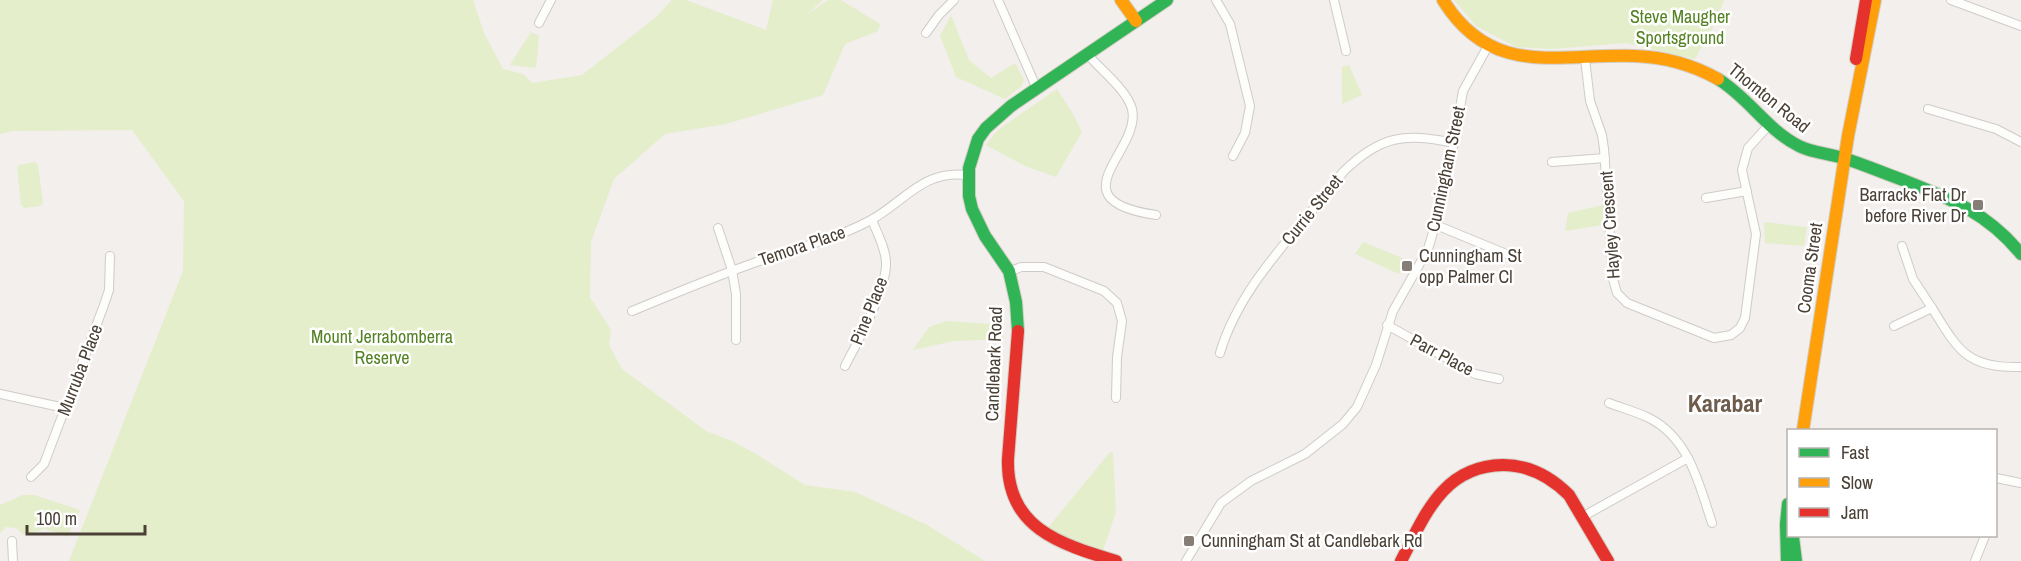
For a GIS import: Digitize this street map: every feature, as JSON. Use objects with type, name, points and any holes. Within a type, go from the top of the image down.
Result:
[{"type":"street","points":[[539,23],[551,0]]},
{"type":"street","points":[[926,33],[954,0]]},
{"type":"street","points":[[998,0],[1037,89]]},
{"type":"street","points":[[1120,0],[1136,21]]},
{"type":"street","name":"Candlebark Road","points":[[1116,561],[1049,538],[1025,517],[1013,497],[1009,482],[1009,459],[1017,311],[1009,272],[991,247],[971,207],[966,175],[970,157],[979,137],[990,123],[1167,0]]},
{"type":"street","points":[[1216,0],[1230,24],[1250,106],[1245,133],[1233,156]]},
{"type":"street","points":[[1334,0],[1346,51]]},
{"type":"street","name":"Thornton Road","points":[[1443,0],[1458,21],[1488,46],[1514,56],[1585,59],[1652,57],[1695,68],[1728,85],[1747,100],[1768,125],[1804,150],[1844,158],[1960,204],[2017,239],[2021,254]]},
{"type":"street","name":"Cooma Street","points":[[1803,429],[1852,111],[1857,50],[1866,0]]},
{"type":"street","name":"Cooma Street","points":[[1852,111],[1859,87],[1875,0]]},
{"type":"street","points":[[1951,0],[2021,26]]},
{"type":"street","name":"Cunningham Street","points":[[1186,561],[1221,503],[1251,482],[1305,454],[1343,424],[1357,407],[1376,365],[1387,325],[1398,300],[1428,249],[1445,192],[1463,91],[1488,46]]},
{"type":"street","points":[[1088,56],[1125,94],[1132,110],[1132,121],[1106,182],[1108,192],[1113,202],[1122,208],[1156,215]]},
{"type":"street","name":"Hayley Crescent","points":[[1585,59],[1590,101],[1602,135],[1613,279],[1617,293],[1627,303],[1714,338],[1723,338],[1737,332],[1745,318],[1756,242],[1754,219],[1742,170],[1748,148],[1768,125]]},
{"type":"street","points":[[1928,109],[1996,129],[2021,142]]},
{"type":"street","name":"Currie Street","points":[[1220,353],[1227,329],[1253,286],[1343,172],[1359,157],[1378,144],[1413,137],[1454,143]]},
{"type":"street","points":[[1552,162],[1605,158]]},
{"type":"street","name":"Temora Place","points":[[632,311],[732,270],[841,233],[872,220],[930,179],[944,174],[966,175]]},
{"type":"street","points":[[1706,198],[1747,191]]},
{"type":"street","name":"Pine Place","points":[[845,366],[870,317],[886,273],[885,254],[872,220]]},
{"type":"street","points":[[1436,225],[1516,258]]},
{"type":"street","points":[[718,228],[732,270],[736,294],[736,340]]},
{"type":"street","points":[[1902,246],[1913,279],[1950,338],[1964,354],[1976,361],[1995,367],[2021,367]]},
{"type":"street","name":"Murruba Place","points":[[31,477],[44,464],[108,295],[111,256]]},
{"type":"street","points":[[1009,272],[1022,267],[1044,267],[1104,291],[1117,303],[1122,321],[1116,398]]},
{"type":"street","points":[[1894,326],[1932,308]]},
{"type":"street","name":"Parr Place","points":[[1387,325],[1475,374],[1499,379]]},
{"type":"street","points":[[0,394],[65,408]]},
{"type":"street","points":[[1609,403],[1649,418],[1678,441],[1688,458],[1712,523]]},
{"type":"street","points":[[1582,517],[1688,458]]},
{"type":"street","points":[[1401,561],[1435,499],[1455,478],[1473,468],[1496,464],[1527,467],[1539,471],[1560,486],[1569,495],[1608,561]]},
{"type":"street","points":[[1997,480],[2021,483]]},
{"type":"street","points":[[1787,514],[1787,561]]},
{"type":"street","points":[[1793,537],[1796,561]]},
{"type":"street","points":[[1975,561],[1985,537]]},
{"type":"street","points":[[12,541],[13,561]]},
{"type":"green space","name":"Mount Jerrabomberra Reserve","points":[[0,0],[473,0],[484,33],[503,69],[523,74],[532,83],[582,75],[655,18],[672,0],[686,0],[766,30],[773,0],[823,0],[805,16],[828,0],[841,0],[880,24],[878,31],[845,44],[823,95],[726,124],[665,134],[614,179],[591,242],[590,297],[611,330],[609,345],[622,369],[706,431],[756,454],[805,485],[855,492],[927,525],[985,561],[69,561],[183,271],[184,201],[132,130],[13,131],[0,134]]},
{"type":"green space","name":"Steve Maugher Sportsground","points":[[1454,0],[1724,0],[1713,27],[1695,59],[1626,43],[1552,49],[1516,47],[1476,26]]},
{"type":"green space","points":[[951,15],[969,60],[991,78],[1015,63],[1024,80],[1021,87],[1005,99],[956,77],[940,36]]},
{"type":"green space","points":[[531,32],[539,36],[536,68],[510,65]]},
{"type":"green space","points":[[1349,65],[1362,95],[1342,104],[1342,67]]},
{"type":"green space","points":[[1057,89],[1082,132],[1056,177],[1025,166],[986,145],[1002,127]]},
{"type":"green space","points":[[35,162],[38,165],[43,203],[40,206],[24,208],[21,205],[17,167]]},
{"type":"green space","points":[[1603,205],[1603,225],[1565,231],[1568,213]]},
{"type":"green space","points":[[1764,222],[1807,227],[1804,246],[1765,243]]},
{"type":"green space","points":[[1363,242],[1407,260],[1399,274],[1355,254]]},
{"type":"green space","points":[[947,321],[1003,325],[1004,339],[954,341],[913,350],[929,327]]},
{"type":"green space","points":[[1110,452],[1113,453],[1116,512],[1103,550],[1059,536],[1047,529]]},
{"type":"green space","points":[[23,495],[34,495],[80,510],[67,537],[45,529],[24,535],[16,528],[6,527],[0,533],[0,505]]},
{"type":"traffic: fast","points":[[1018,331],[1016,302],[1009,271],[985,236],[972,209],[969,196],[969,168],[978,139],[986,128],[1011,106],[1167,0]]},
{"type":"traffic: fast","points":[[1718,79],[1739,95],[1777,131],[1799,146],[1858,163],[1953,201],[1995,228],[2021,254]]},
{"type":"traffic: fast","points":[[1787,514],[1787,561]]},
{"type":"traffic: fast","points":[[1793,537],[1796,561]]},
{"type":"traffic: slow","points":[[1121,0],[1136,21]]},
{"type":"traffic: slow","points":[[1443,0],[1462,25],[1483,42],[1505,52],[1554,58],[1607,56],[1656,58],[1688,66],[1718,79]]},
{"type":"traffic: slow","points":[[1803,429],[1848,136],[1875,0]]},
{"type":"traffic: jam","points":[[1856,59],[1866,0]]},
{"type":"traffic: jam","points":[[1018,331],[1008,459],[1010,482],[1016,502],[1040,530],[1075,548],[1116,561]]},
{"type":"traffic: jam","points":[[1401,561],[1438,496],[1465,474],[1482,468],[1503,465],[1522,467],[1539,473],[1569,495],[1608,561]]},
{"type":"place","name":"Barracks Flat Dr before River Dr","points":[[1978,205]]},
{"type":"place","name":"Cunningham St opp Palmer Cl","points":[[1407,266]]},
{"type":"place","name":"Cunningham St at Candlebark Rd","points":[[1189,541]]},
{"type":"district","name":"Karabar","points":[[1725,404]]}]
